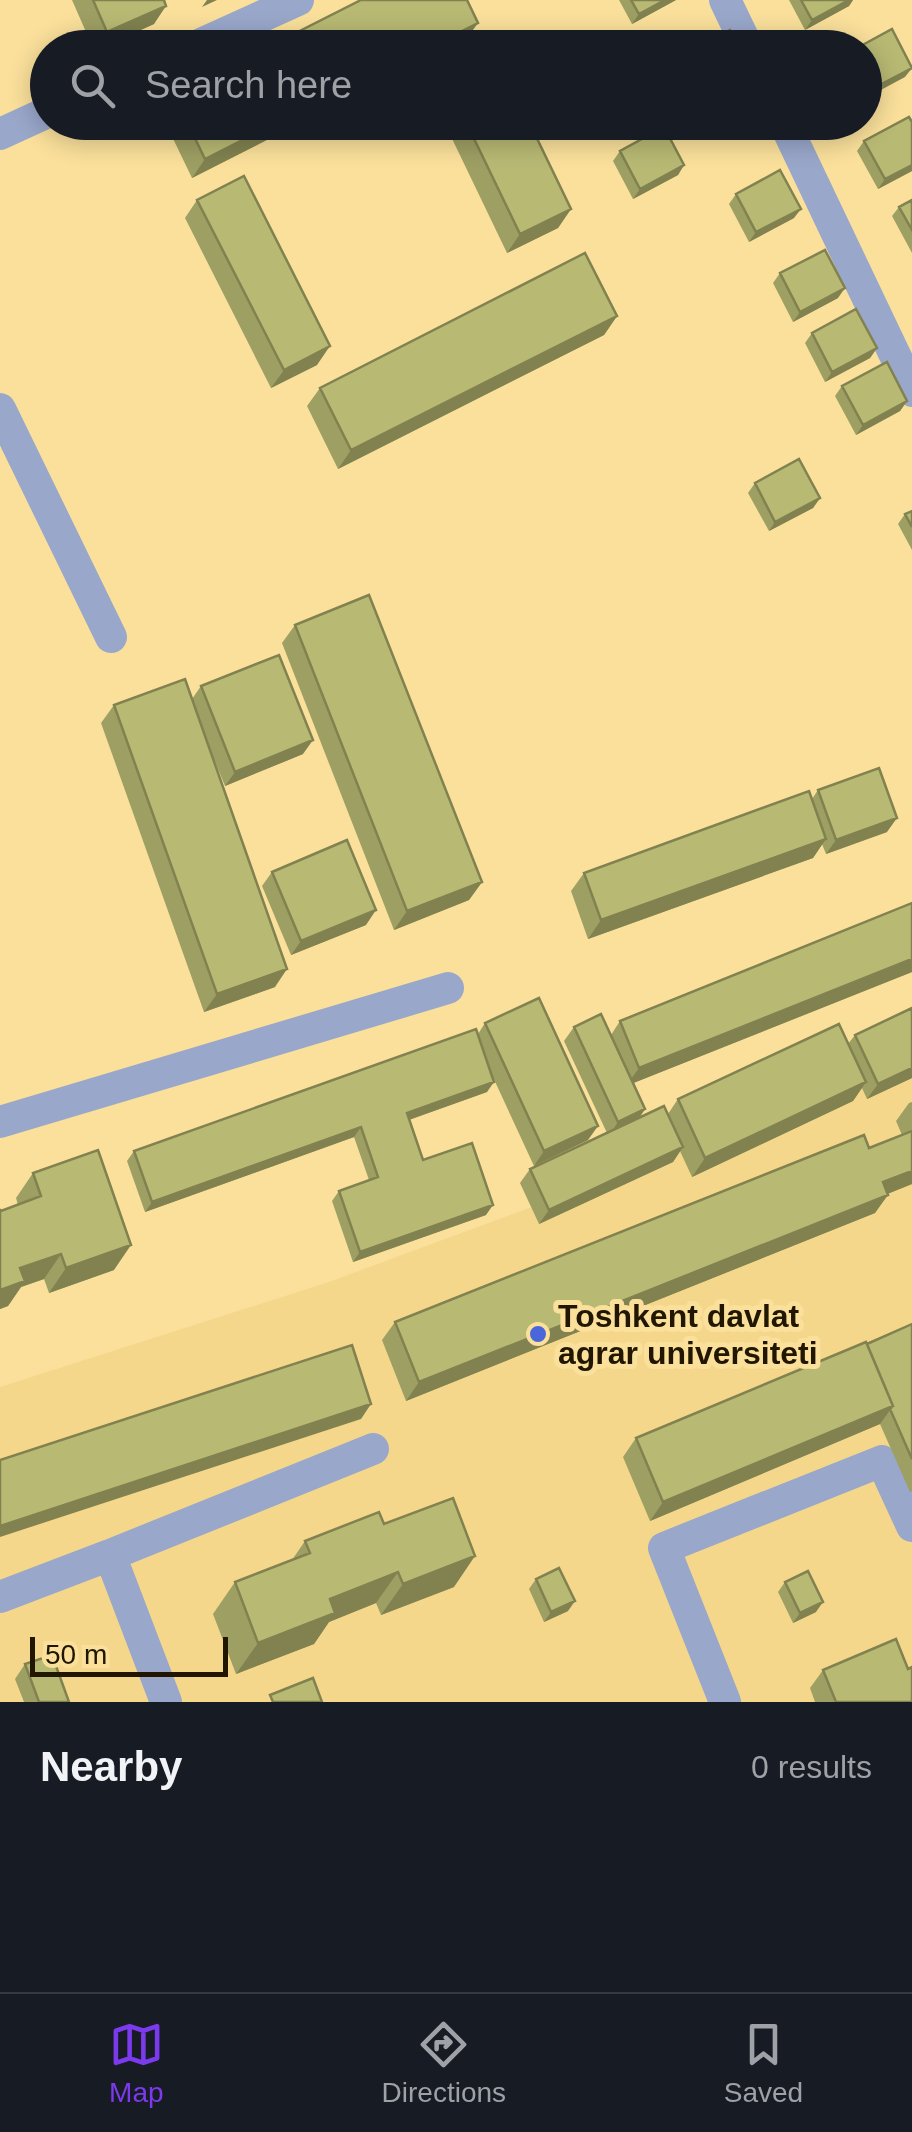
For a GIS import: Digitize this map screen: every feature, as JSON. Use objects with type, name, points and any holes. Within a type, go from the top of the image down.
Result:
[{"type":"street","points":[[232,30],[298,0]]},
{"type":"street","points":[[725,0],[739,30]]},
{"type":"street","points":[[0,134],[30,120]]},
{"type":"street","points":[[793,140],[912,391]]},
{"type":"street","points":[[0,409],[111,637]]},
{"type":"street","points":[[0,1122],[448,988]]},
{"type":"street","points":[[0,1597],[373,1450]]},
{"type":"street","points":[[725,1702],[664,1548],[882,1460],[912,1526]]},
{"type":"street","points":[[110,1555],[166,1702]]},
{"type":"shaded area","name":"Toshkent davlat agrar universiteti","points":[[912,1066],[912,1702],[0,1702],[0,1387],[329,1282]]},
{"type":"building","points":[[93,0],[164,0],[166,6],[106,30]]},
{"type":"building","points":[[361,0],[467,0],[478,23],[464,30],[302,30]]},
{"type":"building","points":[[631,0],[665,0],[639,14]]},
{"type":"building","points":[[801,0],[849,0],[812,20]]},
{"type":"building","points":[[892,29],[912,68],[882,84],[882,34]]},
{"type":"building","points":[[909,117],[912,122],[912,165],[885,179],[864,141],[882,140],[882,131]]},
{"type":"building","points":[[196,140],[242,140],[205,159]]},
{"type":"building","points":[[475,140],[538,140],[571,209],[520,234]]},
{"type":"building","points":[[640,140],[671,140],[684,165],[640,189],[620,151]]},
{"type":"building","points":[[780,170],[801,209],[756,232],[736,194]]},
{"type":"building","points":[[244,176],[330,346],[284,370],[197,200]]},
{"type":"building","points":[[912,200],[912,230],[899,207]]},
{"type":"building","points":[[825,250],[845,288],[800,312],[780,273]]},
{"type":"building","points":[[585,253],[617,316],[351,450],[320,388]]},
{"type":"building","points":[[856,309],[877,348],[832,372],[812,333]]},
{"type":"building","points":[[887,362],[907,401],[863,425],[842,386]]},
{"type":"building","points":[[799,459],[820,498],[775,522],[755,483]]},
{"type":"building","points":[[369,595],[482,882],[407,911],[295,625]]},
{"type":"building","points":[[279,655],[313,740],[235,772],[201,686]]},
{"type":"building","points":[[185,679],[287,969],[217,994],[114,705]]},
{"type":"building","points":[[879,768],[897,818],[836,840],[818,790]]},
{"type":"building","points":[[809,791],[826,839],[601,920],[584,873]]},
{"type":"building","points":[[347,840],[376,910],[301,941],[272,872]]},
{"type":"building","points":[[912,903],[912,959],[639,1068],[620,1021]]},
{"type":"building","points":[[539,998],[598,1126],[544,1151],[485,1023]]},
{"type":"building","points":[[912,1008],[912,1068],[878,1084],[855,1035]]},
{"type":"building","points":[[601,1014],[645,1109],[618,1122],[574,1027]]},
{"type":"building","points":[[839,1024],[866,1082],[705,1158],[678,1099]]},
{"type":"building","points":[[476,1029],[494,1082],[407,1113],[423,1160],[472,1143],[493,1205],[360,1252],[339,1191],[378,1177],[361,1127],[152,1202],[134,1151]]},
{"type":"building","points":[[664,1106],[683,1147],[549,1210],[530,1169]]},
{"type":"building","points":[[912,1131],[912,1171],[883,1182],[888,1195],[419,1382],[395,1322],[864,1135],[869,1148]]},
{"type":"building","points":[[98,1150],[131,1245],[66,1268],[61,1254],[20,1268],[25,1281],[0,1290],[0,1210],[41,1196],[33,1173]]},
{"type":"building","points":[[912,1324],[912,1459],[867,1344]]},
{"type":"building","points":[[866,1342],[893,1406],[663,1502],[636,1438]]},
{"type":"building","points":[[352,1345],[371,1404],[0,1526],[0,1460]]},
{"type":"building","points":[[453,1498],[475,1556],[403,1584],[398,1572],[330,1599],[335,1613],[258,1643],[235,1582],[310,1553],[305,1541],[379,1512],[384,1524]]},
{"type":"building","points":[[559,1568],[575,1601],[551,1612],[536,1579]]},
{"type":"building","points":[[808,1571],[823,1602],[800,1613],[785,1582]]},
{"type":"building","points":[[896,1639],[908,1669],[912,1667],[912,1702],[836,1702],[823,1670]]},
{"type":"building","points":[[52,1655],[69,1702],[39,1702],[25,1664]]},
{"type":"building","points":[[313,1678],[322,1702],[273,1702],[270,1695]]},
{"type":"place","name":"Toshkent davlat agrar universiteti","points":[[538,1334]]}]
